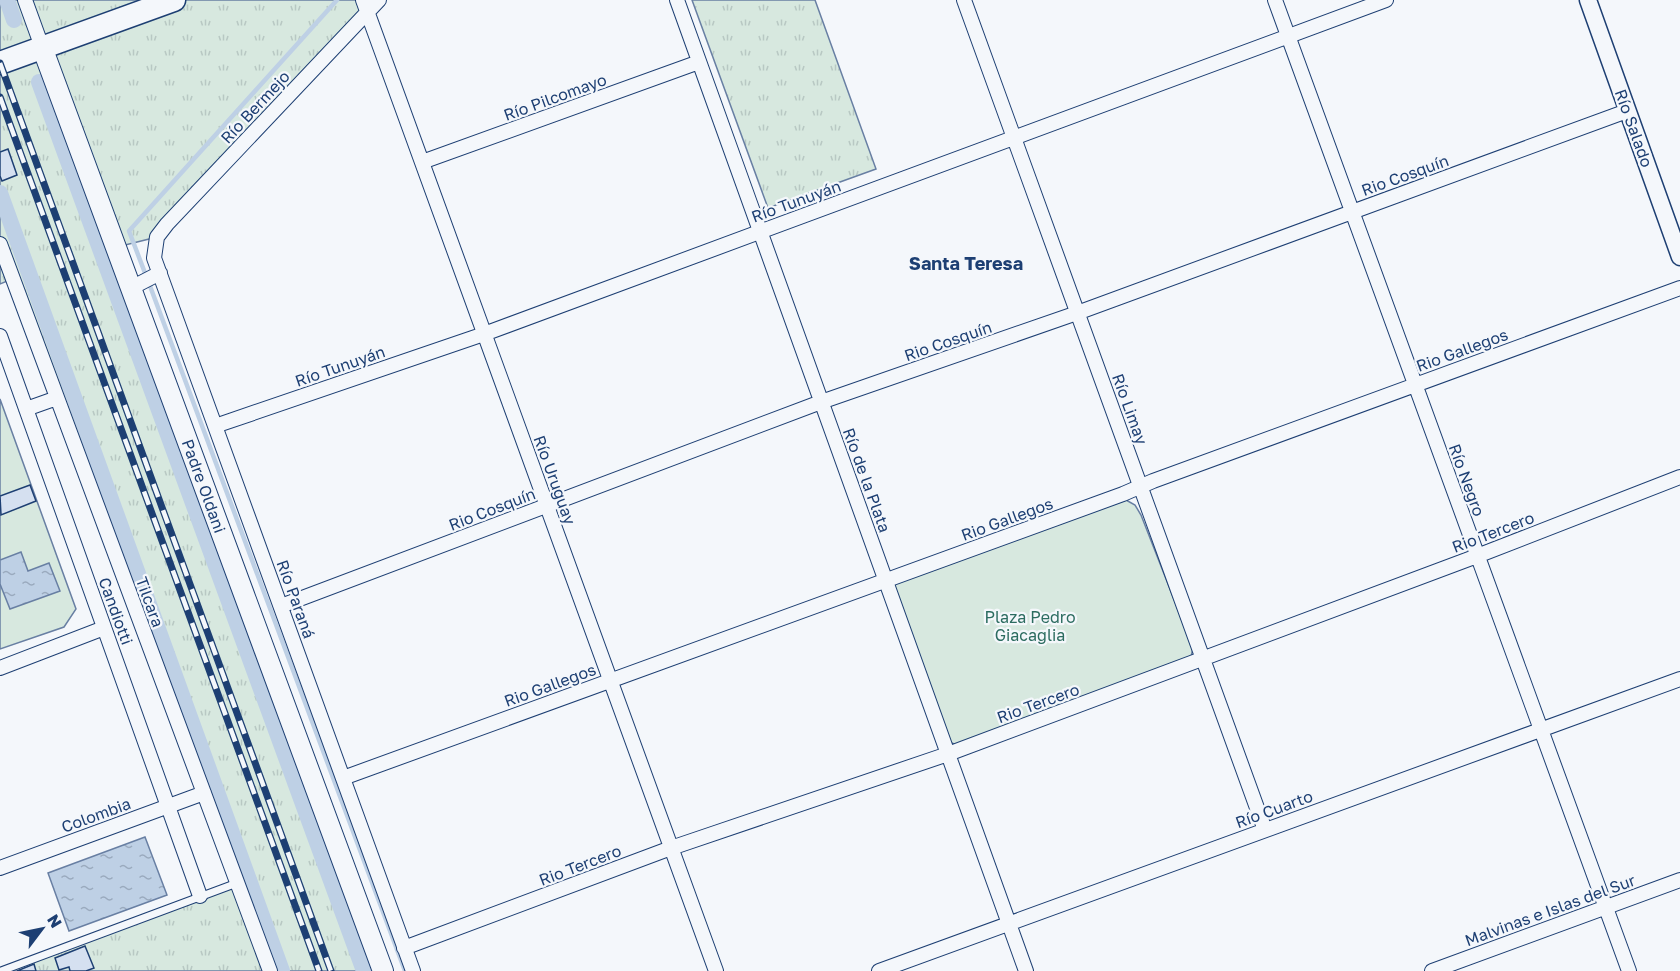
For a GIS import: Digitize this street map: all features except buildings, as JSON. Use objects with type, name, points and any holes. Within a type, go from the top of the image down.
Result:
[{"type":"highway","points":[[0,63],[174,0]]},
{"type":"main road","name":"Padre Oldani","points":[[42,47],[383,971]]},
{"type":"street","name":"Padre Oldani","points":[[25,0],[42,47]]},
{"type":"street","name":"Río Bermejo","points":[[157,237],[365,6],[379,0]]},
{"type":"street","name":"Río de la Plata","points":[[677,0],[1026,971]]},
{"type":"street","name":"Río Limay","points":[[964,0],[1266,830]]},
{"type":"street","name":"Río Negro","points":[[1275,0],[1629,971]]},
{"type":"street","name":"Río Tunuyán","points":[[215,426],[484,334],[1386,0]]},
{"type":"street","name":"Río Salado","points":[[1587,0],[1680,256]]},
{"type":"street","name":"Río Uruguay","points":[[365,6],[716,971]]},
{"type":"street","name":"Río Pilcomayo","points":[[422,162],[699,62]]},
{"type":"street","name":"Rio Cosquín","points":[[281,606],[821,402],[1077,313],[1628,111]]},
{"type":"street","name":"Río Paraná","points":[[157,237],[154,258],[413,971]]},
{"type":"street","name":"Tilcara","points":[[0,244],[270,971]]},
{"type":"street","points":[[131,288],[160,273]]},
{"type":"street","name":"Rio Gallegos","points":[[344,778],[1680,288]]},
{"type":"street","name":"Candiotti","points":[[0,336],[200,896]]},
{"type":"street","points":[[26,409],[57,398]]},
{"type":"street","name":"Rio Tercero","points":[[404,948],[671,848],[948,754],[1477,556],[1680,477]]},
{"type":"street","points":[[0,668],[104,628]]},
{"type":"street","name":"Río Cuarto","points":[[879,971],[1680,679]]},
{"type":"street","name":"Colombia","points":[[0,868],[204,793]]},
{"type":"street","name":"Malvinas e Islas del Sur","points":[[1432,971],[1680,880]]},
{"type":"lane","points":[[1,971],[237,883]]},
{"type":"green space","points":[[0,0],[379,0],[157,237],[117,247],[383,971],[1,971],[237,882],[12,279],[0,284]]},
{"type":"green space","points":[[692,0],[815,0],[876,169],[768,208]]},
{"type":"green space","points":[[0,399],[76,609],[64,627],[0,649]]},
{"type":"green space","name":"Plaza Pedro Giacaglia","points":[[1126,500],[1135,505],[1141,515],[1193,648],[1191,657],[957,745],[949,742],[893,589],[895,583]]},
{"type":"water","points":[[21,552],[28,571],[49,563],[60,591],[10,609],[0,584],[0,560]]},
{"type":"water","points":[[145,837],[167,895],[69,931],[48,873]]},
{"type":"waterway","points":[[7,0],[14,20]]},
{"type":"waterway","points":[[145,273],[129,231],[337,0]]},
{"type":"waterway","points":[[39,82],[364,971]]},
{"type":"waterway","points":[[0,193],[282,971]]},
{"type":"waterway","points":[[150,286],[405,971]]},
{"type":"railway","points":[[0,63],[331,971]]},
{"type":"railway","points":[[0,97],[319,971]]},
{"type":"district","name":"Santa Teresa","points":[[966,263]]}]
